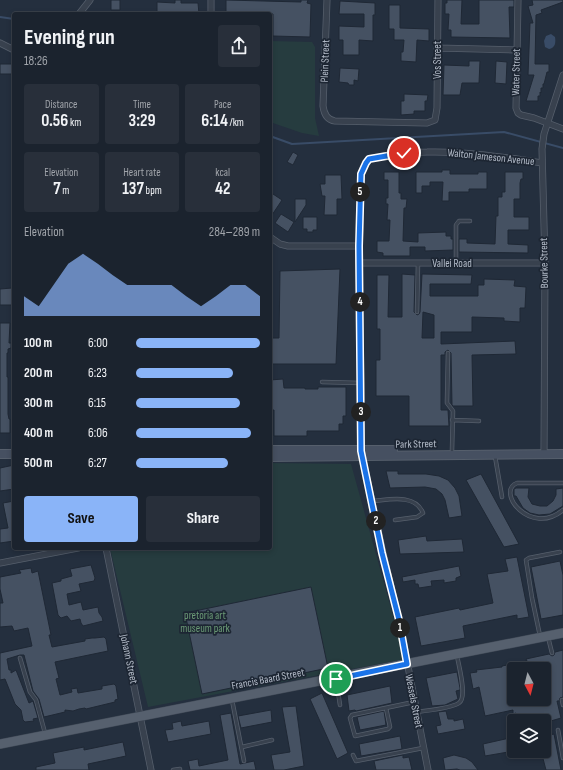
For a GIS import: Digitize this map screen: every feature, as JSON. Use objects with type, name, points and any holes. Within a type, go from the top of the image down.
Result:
[{"type":"main road","name":"Francis Baard Street","points":[[0,744],[336,679],[563,633]]},
{"type":"street","points":[[81,12],[90,0]]},
{"type":"street","points":[[211,0],[211,12]]},
{"type":"street","name":"Plein Street","points":[[327,0],[323,106],[324,112],[330,120],[427,124],[435,120]]},
{"type":"street","name":"Vos Street","points":[[435,120],[437,108],[438,0]]},
{"type":"street","name":"Water Street","points":[[518,0],[516,108],[518,113],[548,123]]},
{"type":"street","points":[[0,43],[12,49]]},
{"type":"street","points":[[437,48],[517,50]]},
{"type":"street","name":"Bourke Street","points":[[544,452],[545,263],[542,149],[544,134],[563,75]]},
{"type":"street","points":[[548,123],[563,129]]},
{"type":"street","name":"Walton Jameson Avenue","points":[[369,159],[404,153],[428,152],[479,154],[542,163]]},
{"type":"street","name":"Wessels Street","points":[[369,159],[361,174],[359,246],[362,454],[382,553],[399,620],[428,770]]},
{"type":"street","points":[[272,238],[280,244],[288,246],[359,246]]},
{"type":"street","name":"Vallei Road","points":[[359,263],[545,263]]},
{"type":"street","points":[[0,449],[12,449]]},
{"type":"street","name":"Park Street","points":[[272,456],[495,454],[544,452],[563,449]]},
{"type":"street","name":"Park Street","points":[[272,450],[362,454],[452,450],[544,452],[563,454]]},
{"type":"street","points":[[0,454],[12,454]]},
{"type":"street","points":[[0,563],[68,550]]},
{"type":"street","name":"Johann Street","points":[[106,550],[151,770]]},
{"type":"lane","points":[[456,263],[456,225],[459,221],[470,221]]},
{"type":"lane","points":[[417,312],[418,263]]},
{"type":"lane","points":[[448,353],[447,403],[452,408],[452,450]]},
{"type":"lane","points":[[322,382],[361,383]]},
{"type":"lane","points":[[452,420],[479,421]]},
{"type":"lane","points":[[495,454],[502,497]]},
{"type":"lane","points":[[563,483],[517,483],[512,485],[510,488],[510,496],[520,511],[527,516],[545,519],[553,517],[563,510]]},
{"type":"lane","points":[[372,501],[408,499],[416,504],[423,513],[417,516],[395,520]]},
{"type":"lane","points":[[552,653],[544,637],[532,598],[526,562],[528,558],[560,552]]},
{"type":"lane","points":[[416,712],[453,705],[461,701],[463,690],[456,654]]},
{"type":"lane","points":[[20,658],[30,692],[36,700],[46,735]]},
{"type":"lane","points":[[336,679],[340,705]]},
{"type":"lane","points":[[232,698],[244,761]]},
{"type":"lane","points":[[562,700],[563,705]]},
{"type":"lane","points":[[386,708],[390,727],[388,729],[355,736],[350,718],[352,715],[414,702]]},
{"type":"lane","points":[[558,730],[563,758]]},
{"type":"lane","points":[[242,747],[272,740]]},
{"type":"lane","points":[[353,754],[356,761],[423,748]]},
{"type":"lane","points":[[173,770],[180,769]]},
{"type":"green space","points":[[272,41],[312,42],[315,47],[315,118],[319,136],[302,133],[272,123]]},
{"type":"green space","name":"pretoria art museum park","points":[[272,463],[351,464],[405,659],[148,707],[110,550],[272,550]]},
{"type":"water","points":[[551,34],[555,37],[555,43],[553,48],[549,49],[545,47],[544,41],[546,36]]},
{"type":"building","points":[[111,0],[120,0],[120,10],[111,10]]},
{"type":"building","points":[[175,0],[181,0],[181,3],[198,3],[199,12],[157,12],[157,2],[175,3]]},
{"type":"building","points":[[226,0],[301,2],[301,0],[308,0],[307,3],[311,4],[310,37],[273,36],[272,12],[226,12]]},
{"type":"building","points":[[447,0],[462,0],[461,24],[479,24],[479,0],[514,0],[514,7],[509,7],[510,38],[451,37],[451,30],[448,30],[449,14],[445,14],[445,3],[447,3]]},
{"type":"building","points":[[532,0],[563,0],[563,2],[541,10],[542,13],[536,15],[535,64],[549,64],[549,72],[547,72],[543,88],[541,88],[540,96],[538,96],[538,101],[526,101],[534,75],[528,75],[530,23],[533,23],[528,6],[533,5]]},
{"type":"building","points":[[340,1],[375,3],[375,15],[373,15],[373,41],[359,40],[359,55],[343,55],[343,40],[339,40],[339,26],[364,27],[364,14],[339,14]]},
{"type":"building","points":[[389,5],[400,5],[400,28],[429,29],[429,41],[417,40],[416,62],[401,61],[401,52],[403,52],[404,40],[394,40],[394,29],[389,29]]},
{"type":"building","points":[[469,61],[480,61],[479,83],[462,83],[460,95],[443,95],[444,65],[469,66]]},
{"type":"building","points":[[496,61],[507,62],[506,84],[495,83]]},
{"type":"building","points":[[0,64],[12,64],[12,74],[0,74]]},
{"type":"building","points":[[340,68],[359,69],[358,81],[354,80],[354,85],[339,82]]},
{"type":"building","points":[[404,94],[428,95],[427,101],[425,101],[425,111],[414,111],[414,114],[401,115],[401,101],[404,101]]},
{"type":"building","points":[[293,152],[298,155],[293,165],[287,162]]},
{"type":"building","points":[[442,170],[450,170],[450,174],[478,174],[478,172],[487,172],[487,189],[469,189],[469,192],[449,192],[449,201],[442,201],[443,182],[430,182],[430,186],[422,186],[422,193],[416,193],[416,172],[442,172]]},
{"type":"building","points":[[384,172],[399,172],[399,193],[401,193],[401,199],[407,199],[406,208],[404,208],[403,241],[418,242],[418,233],[446,232],[446,236],[451,236],[451,239],[453,239],[453,250],[425,251],[425,247],[410,247],[410,256],[383,256],[383,253],[377,252],[377,241],[389,241],[390,220],[387,220],[388,204],[386,204],[386,198],[388,198],[388,180],[384,180]]},
{"type":"building","points":[[505,172],[523,172],[523,179],[521,179],[520,183],[520,199],[514,199],[514,217],[529,217],[529,230],[508,230],[508,244],[528,245],[528,253],[459,252],[459,239],[467,239],[467,243],[495,244],[496,216],[498,216],[498,197],[502,197],[502,192],[505,192]]},
{"type":"building","points":[[325,175],[341,175],[342,199],[337,199],[337,215],[324,215],[325,196],[322,196],[320,184],[325,184]]},
{"type":"building","points":[[272,193],[282,200],[272,215]]},
{"type":"building","points":[[295,199],[306,199],[306,205],[295,222]]},
{"type":"building","points":[[281,214],[294,222],[288,232],[275,223]]},
{"type":"building","points":[[303,217],[317,217],[317,230],[307,232],[307,229],[303,229]]},
{"type":"building","points":[[340,269],[336,364],[272,364],[272,338],[279,338],[280,271]]},
{"type":"building","points":[[402,274],[415,275],[414,312],[417,315],[420,312],[422,274],[472,275],[471,284],[430,284],[430,296],[478,296],[478,285],[484,285],[484,279],[515,280],[514,286],[526,287],[525,308],[520,308],[520,322],[504,321],[504,318],[472,317],[472,332],[441,332],[441,344],[515,341],[516,354],[472,355],[473,406],[452,405],[451,353],[448,350],[445,352],[445,355],[441,355],[441,410],[448,410],[449,426],[409,426],[409,396],[376,396],[376,360],[380,360],[380,329],[377,329],[377,275],[389,275],[388,317],[402,317]],"holes":[[[423,312],[434,315],[434,338],[422,338]]]},
{"type":"building","points":[[12,288],[12,305],[0,305],[0,289]]},
{"type":"building","points":[[0,323],[10,323],[9,343],[11,343],[11,348],[8,349],[7,353],[7,377],[10,433],[0,433]]},
{"type":"building","points":[[283,379],[284,388],[318,389],[318,387],[346,387],[346,416],[343,416],[343,424],[339,424],[339,431],[307,431],[307,436],[274,436],[272,380]]},
{"type":"building","points":[[12,465],[12,489],[0,491],[0,468]]},
{"type":"building","points":[[386,471],[398,471],[398,474],[426,474],[439,476],[448,480],[455,488],[459,496],[462,516],[449,518],[445,500],[442,494],[436,489],[425,487],[390,488]]},
{"type":"building","points":[[481,474],[519,544],[504,547],[466,480]]},
{"type":"building","points":[[529,488],[528,497],[532,504],[547,506],[553,501],[556,495],[556,489],[563,488],[563,506],[550,514],[539,515],[530,513],[523,508],[516,496],[514,496],[514,489]]},
{"type":"building","points":[[12,501],[12,541],[0,543],[0,529],[8,528],[3,503]]},
{"type":"building","points":[[426,536],[427,541],[462,539],[464,552],[400,554],[398,540]]},
{"type":"building","points":[[517,557],[529,617],[517,619],[517,615],[463,626],[465,638],[421,646],[415,617],[493,603],[487,574],[508,571],[505,559]]},
{"type":"building","points":[[560,561],[563,575],[563,615],[541,619],[531,567]]},
{"type":"building","points":[[91,565],[95,578],[94,581],[79,584],[81,591],[67,594],[69,605],[81,602],[83,610],[98,607],[103,621],[83,626],[80,619],[71,621],[67,616],[61,618],[58,615],[52,583],[72,576],[70,569]]},
{"type":"building","points":[[459,566],[461,576],[456,578],[456,581],[444,583],[444,580],[431,581],[432,586],[419,588],[418,584],[415,584],[415,580],[403,582],[402,577]]},
{"type":"building","points":[[31,568],[32,573],[38,571],[52,647],[85,641],[85,639],[104,637],[106,639],[108,651],[55,662],[59,678],[56,679],[60,695],[72,692],[71,689],[77,688],[78,693],[102,689],[102,686],[114,684],[116,686],[118,699],[115,700],[115,702],[86,709],[73,711],[65,710],[65,712],[44,717],[39,699],[33,691],[24,655],[20,655],[7,659],[9,670],[11,670],[11,673],[16,670],[29,703],[33,701],[38,718],[33,719],[34,721],[25,722],[23,720],[21,710],[15,704],[5,679],[0,680],[0,653],[32,646],[28,628],[14,631],[12,626],[0,627],[0,603],[3,603],[0,589],[0,577],[21,573],[19,570]]},
{"type":"building","points":[[311,587],[328,668],[202,694],[185,613]]},
{"type":"building","points":[[563,650],[563,697],[557,701],[561,718],[551,721],[551,714],[513,714],[513,710],[485,716],[479,687],[473,689],[470,673],[477,672],[476,670],[507,665],[507,706],[551,706],[551,662],[522,662],[527,661],[526,659],[549,654],[552,656],[555,652]]},
{"type":"building","points":[[457,672],[460,688],[460,690],[456,691],[458,699],[445,705],[432,706],[426,678]]},
{"type":"building","points":[[390,686],[392,703],[356,711],[349,711],[347,695]]},
{"type":"building","points":[[322,693],[348,753],[337,759],[310,699]]},
{"type":"building","points":[[296,706],[304,766],[284,770],[274,770],[271,755],[290,752],[282,707]]},
{"type":"building","points":[[271,710],[272,722],[241,728],[238,716]]},
{"type":"building","points":[[384,711],[386,725],[360,730],[357,717]]},
{"type":"building","points":[[446,711],[448,719],[454,719],[454,721],[463,719],[465,729],[438,734],[436,726],[441,725],[438,712]]},
{"type":"building","points":[[231,713],[240,764],[254,761],[256,770],[190,770],[188,761],[198,759],[199,766],[228,760],[220,715]]},
{"type":"building","points":[[181,721],[182,726],[209,721],[211,734],[168,742],[165,730],[173,729],[172,723]]},
{"type":"building","points":[[554,734],[561,770],[546,770],[543,758],[551,758],[551,735]]},
{"type":"building","points":[[400,736],[402,749],[361,756],[359,744]]},
{"type":"building","points":[[507,739],[507,752],[485,756],[483,744]]},
{"type":"building","points":[[123,742],[126,756],[88,764],[89,770],[36,770],[36,767],[55,763],[53,753],[84,747],[84,750]]},
{"type":"building","points":[[403,755],[403,758],[409,757],[412,770],[376,770],[374,761]]},
{"type":"building","points":[[454,755],[466,758],[472,762],[478,770],[445,770],[443,758]]},
{"type":"waterway","points":[[0,17],[12,19]]},
{"type":"waterway","points":[[272,137],[292,144],[504,132],[563,148]]},
{"type":"route","points":[[336,679],[407,664],[399,620],[382,553],[361,451],[359,263],[361,174],[369,159],[404,153]]}]
